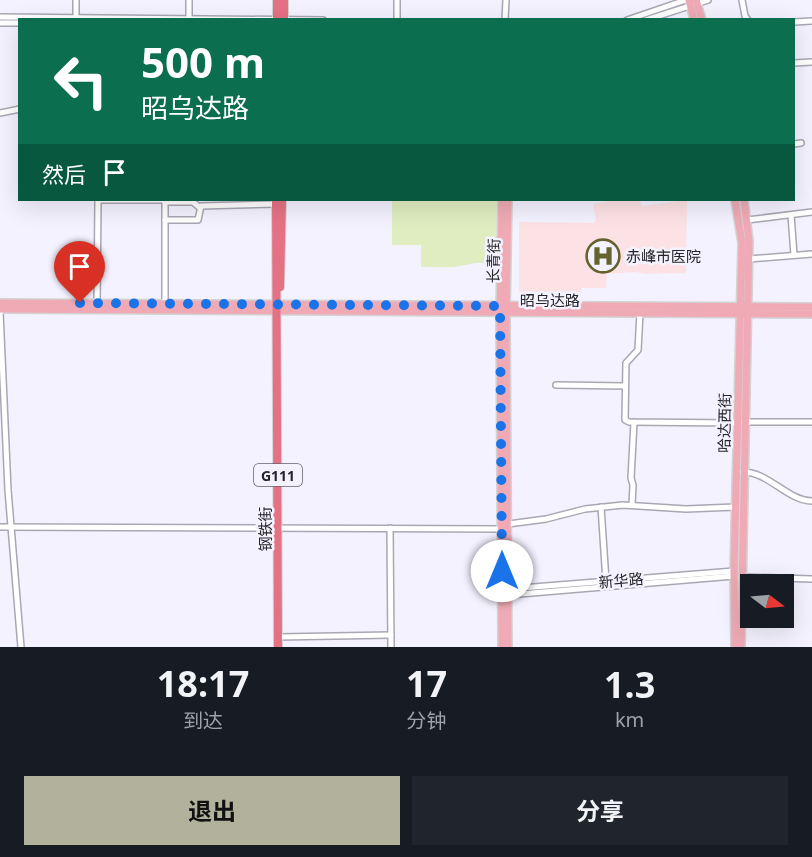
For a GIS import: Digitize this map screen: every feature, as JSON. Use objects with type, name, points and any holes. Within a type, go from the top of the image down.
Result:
[{"type":"highway","points":[[277,18],[278,0]]},
{"type":"highway","points":[[284,0],[284,18]]},
{"type":"highway","name":"钢铁街","points":[[278,201],[278,647]]},
{"type":"main road","points":[[692,2],[694,18]]},
{"type":"main road","points":[[692,2],[701,18]]},
{"type":"main road","name":"长青街","points":[[502,201],[508,647]]},
{"type":"main road","name":"长青街","points":[[503,310],[508,201]]},
{"type":"main road","name":"哈达西街","points":[[735,201],[742,243],[744,310],[741,423],[735,507],[735,647]]},
{"type":"main road","name":"哈达西街","points":[[744,201],[749,259],[744,310]]},
{"type":"main road","name":"昭乌达路","points":[[0,303],[640,313],[812,307]]},
{"type":"main road","name":"昭乌达路","points":[[0,311],[278,307]]},
{"type":"main road","name":"昭乌达路","points":[[503,310],[744,310],[812,314]]},
{"type":"main road","name":"哈达西街","points":[[741,423],[743,472],[736,575],[741,647]]},
{"type":"main road","name":"长青街","points":[[502,647],[506,527]]},
{"type":"street","points":[[76,0],[76,17]]},
{"type":"street","points":[[0,17],[189,18],[189,0]]},
{"type":"street","points":[[397,0],[397,18]]},
{"type":"street","points":[[506,0],[506,18]]},
{"type":"street","points":[[634,18],[692,2],[708,0]]},
{"type":"street","points":[[742,0],[746,18]]},
{"type":"street","points":[[651,18],[692,2]]},
{"type":"street","points":[[795,22],[812,21]]},
{"type":"street","points":[[0,23],[18,23]]},
{"type":"street","points":[[795,63],[812,62]]},
{"type":"street","points":[[0,113],[18,109]]},
{"type":"street","points":[[795,144],[801,143]]},
{"type":"street","points":[[97,303],[98,201]]},
{"type":"street","points":[[165,304],[165,202],[193,202],[199,207],[278,201]]},
{"type":"street","points":[[165,220],[198,220],[199,207]]},
{"type":"street","points":[[747,220],[812,212]]},
{"type":"street","points":[[791,215],[794,255]]},
{"type":"street","points":[[749,259],[812,254]]},
{"type":"street","points":[[0,311],[10,527],[21,647]]},
{"type":"street","points":[[640,313],[638,350],[626,363],[626,420],[634,422],[812,422]]},
{"type":"street","points":[[556,385],[626,386]]},
{"type":"street","points":[[632,505],[634,422]]},
{"type":"street","points":[[743,472],[761,476],[794,495],[812,501]]},
{"type":"street","points":[[0,527],[506,527],[602,507],[632,505],[686,509],[735,507]]},
{"type":"street","points":[[602,507],[606,581]]},
{"type":"street","points":[[390,528],[391,647]]},
{"type":"street","name":"新华路","points":[[508,592],[606,581],[736,575],[812,579]]},
{"type":"street","name":"新华路","points":[[508,592],[736,575]]},
{"type":"street","points":[[278,637],[391,635]]},
{"type":"shaded area","name":"赤峰市医院","points":[[610,201],[640,201],[642,206],[687,201],[686,273],[607,274],[606,288],[582,288],[581,292],[519,292],[519,222],[594,223],[596,220],[593,204]]},
{"type":"green space","points":[[392,201],[497,201],[496,263],[476,263],[455,267],[421,267],[421,245],[392,245]]},
{"type":"place","name":"赤峰市医院","points":[[603,256]]},
{"type":"route","points":[[80,303],[500,306],[502,571]]}]
